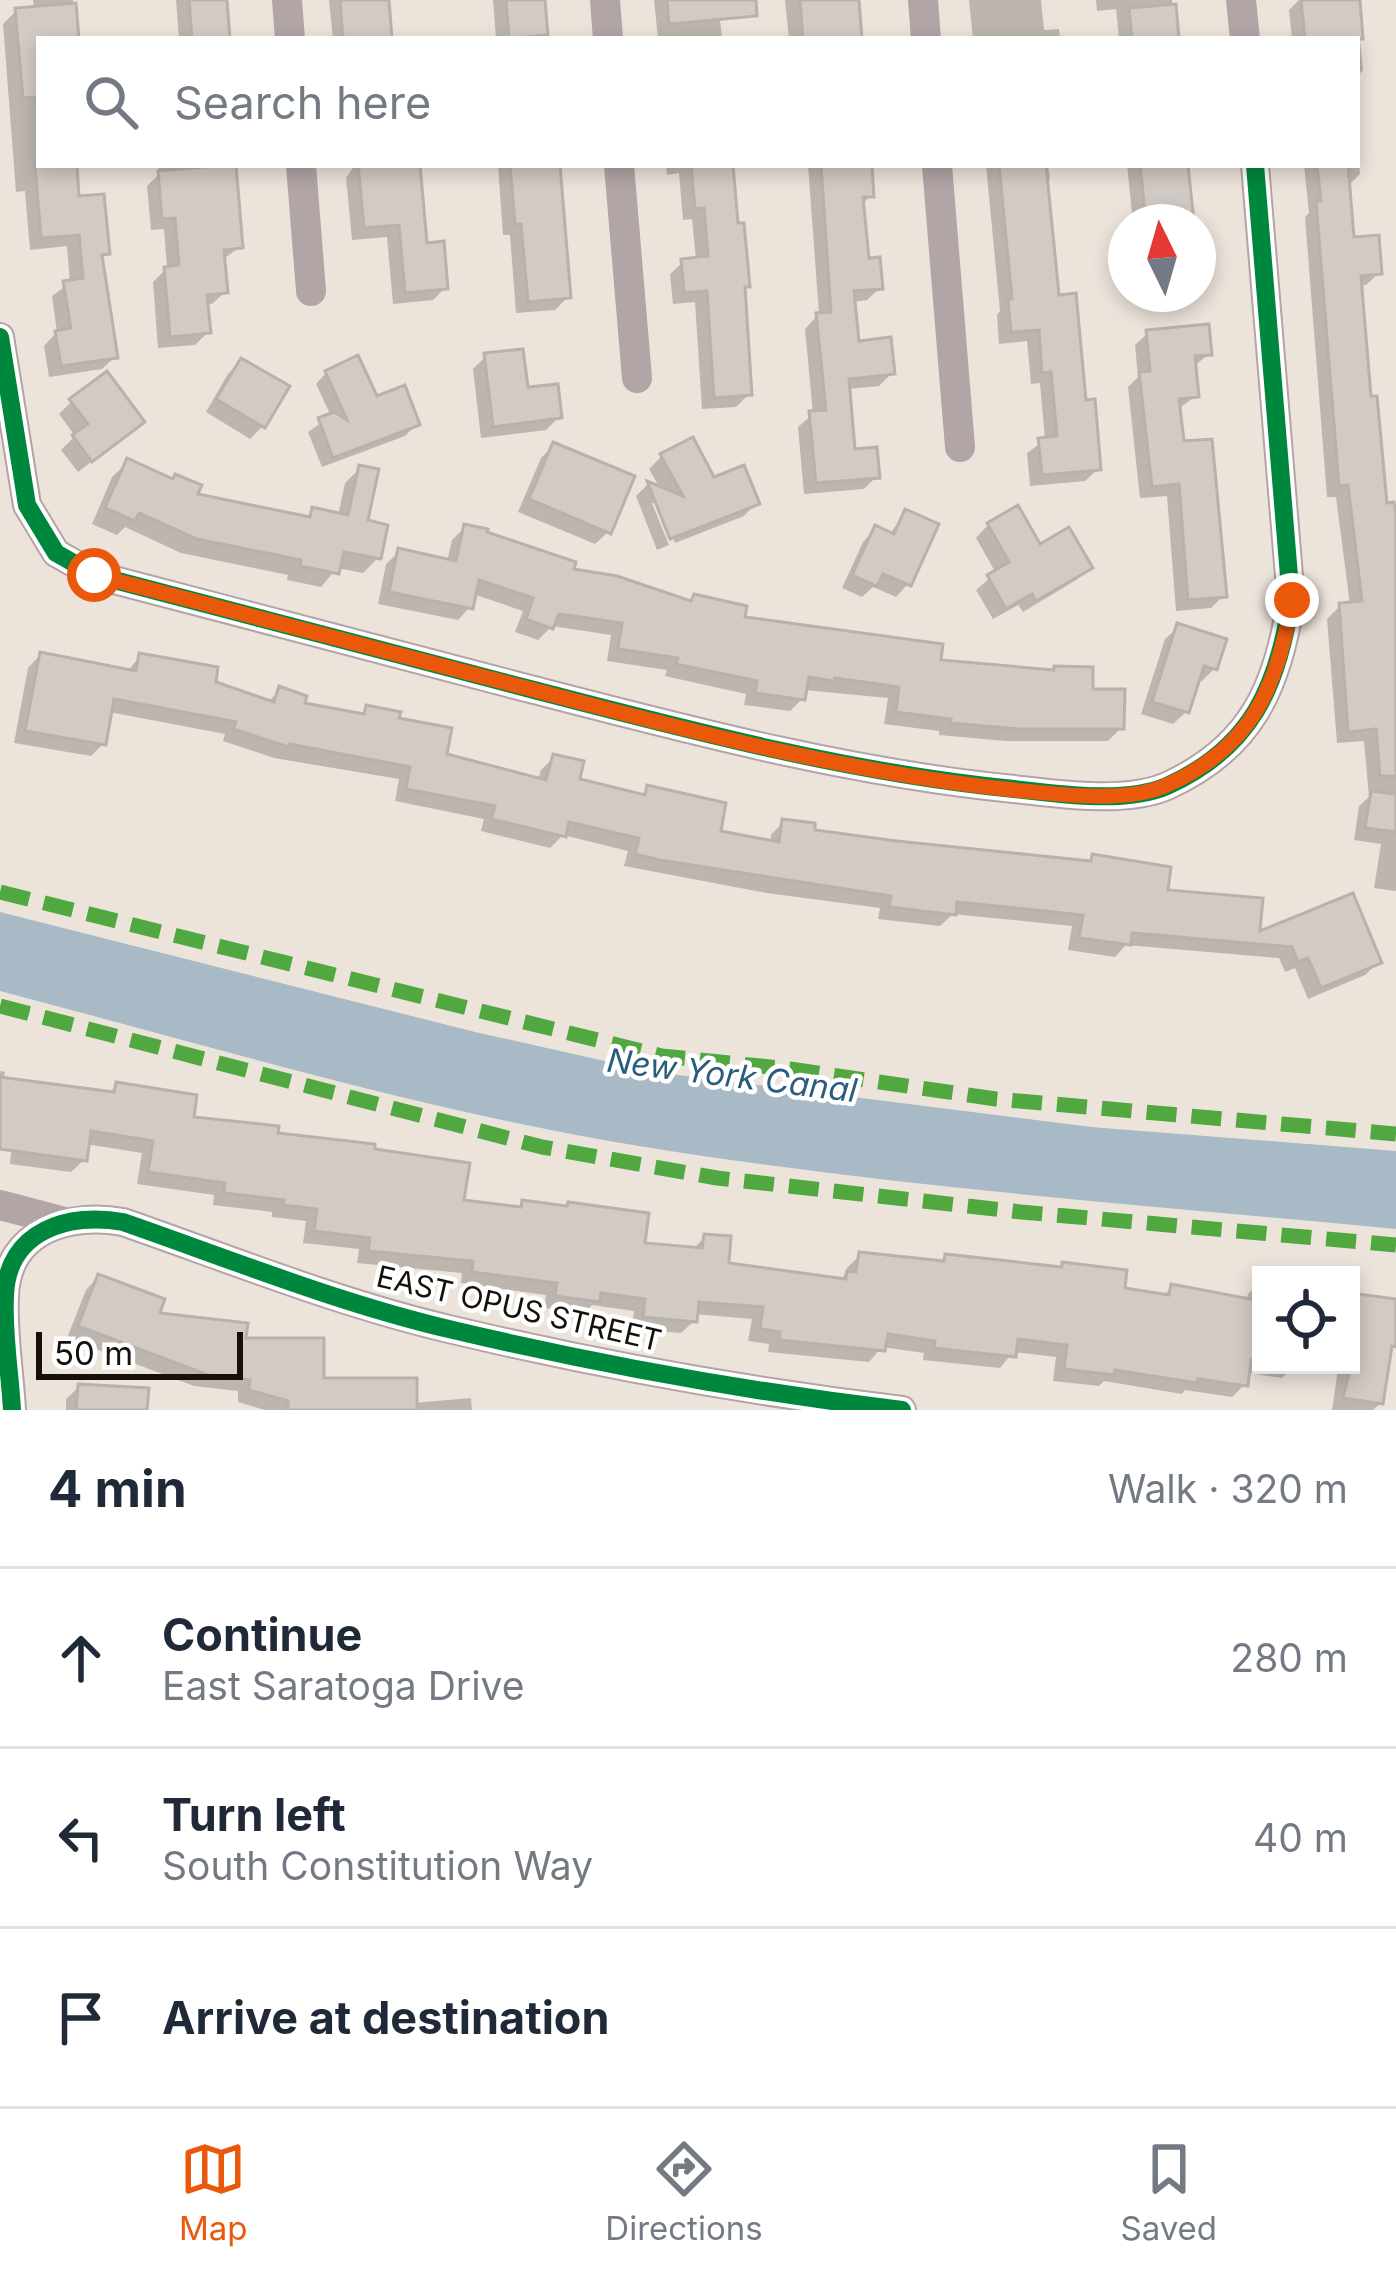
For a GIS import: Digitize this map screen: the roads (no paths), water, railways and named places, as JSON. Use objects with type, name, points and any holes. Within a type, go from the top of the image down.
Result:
[{"type":"street","points":[[287,0],[290,36]]},
{"type":"street","points":[[605,0],[608,36]]},
{"type":"street","points":[[923,0],[926,36]]},
{"type":"street","points":[[1241,0],[1245,36]]},
{"type":"street","points":[[301,168],[311,292]]},
{"type":"street","points":[[619,168],[637,378]]},
{"type":"street","points":[[937,168],[960,447]]},
{"type":"street","points":[[0,337],[27,505],[56,553],[94,575],[729,741],[936,782],[1092,797],[1164,787],[1228,748],[1265,701],[1283,652],[1292,600],[1255,168]]},
{"type":"street","name":"EAST OPUS STREET","points":[[0,1204],[61,1221],[92,1216],[124,1222],[333,1295],[451,1330],[768,1394],[902,1410]]},
{"type":"street","points":[[12,1410],[2,1291],[16,1258],[33,1237],[61,1221]]},
{"type":"water","points":[[0,912],[475,1032],[654,1072],[1091,1127],[1396,1151],[1396,1229],[832,1173],[645,1147],[482,1116],[0,991]]},
{"type":"water label","name":"New York Canal","points":[[732,1075]]}]
